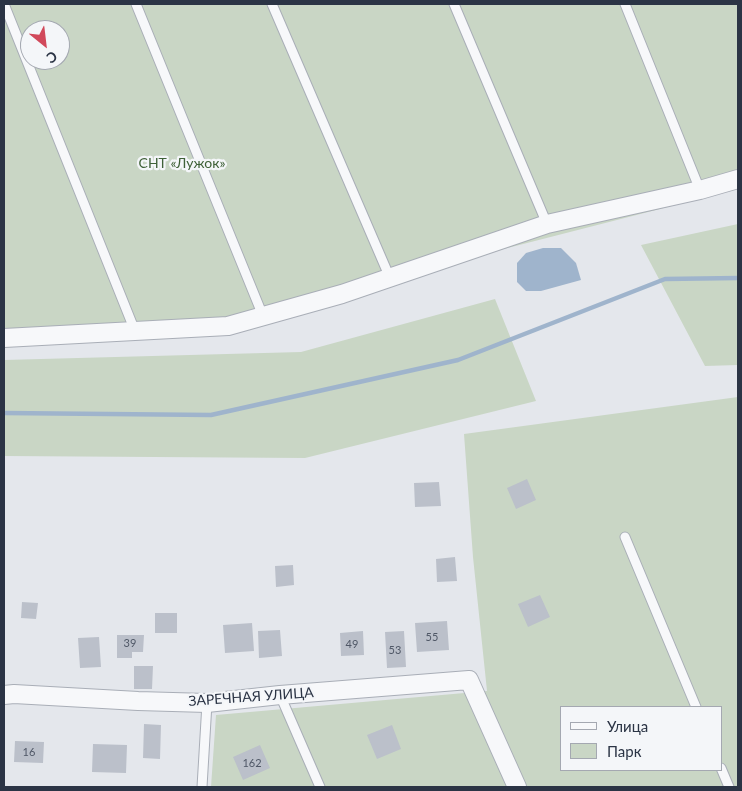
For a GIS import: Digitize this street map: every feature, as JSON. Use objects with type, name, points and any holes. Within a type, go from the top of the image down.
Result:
[{"type":"street","points":[[4,338],[228,326],[342,294],[547,224],[700,190],[738,179]]},
{"type":"street","name":"ЗАРЕЧНАЯ УЛИЦА","points":[[4,695],[207,703],[280,695],[469,680],[517,787]]},
{"type":"lane","points":[[4,4],[135,331]]},
{"type":"lane","points":[[136,4],[263,316]]},
{"type":"lane","points":[[272,4],[390,278]]},
{"type":"lane","points":[[454,4],[547,224]]},
{"type":"lane","points":[[625,4],[700,190]]},
{"type":"lane","points":[[625,537],[696,706]]},
{"type":"lane","points":[[280,695],[320,787]]},
{"type":"lane","points":[[202,787],[207,703]]},
{"type":"lane","points":[[722,770],[729,787]]},
{"type":"green space","name":"СНТ «Лужок»","points":[[4,4],[738,4],[738,189],[234,318],[4,337]]},
{"type":"green space","points":[[738,224],[738,365],[705,366],[641,245]]},
{"type":"green space","points":[[495,299],[536,401],[305,458],[4,456],[4,360],[301,352]]},
{"type":"green space","points":[[738,397],[738,787],[211,787],[216,715],[487,691],[473,557],[464,434]]},
{"type":"water","points":[[543,248],[561,248],[576,263],[581,280],[541,291],[526,291],[517,282],[517,263],[526,253]]},
{"type":"building","points":[[527,479],[536,500],[516,509],[507,488]]},
{"type":"building","points":[[439,482],[441,506],[415,507],[414,483]]},
{"type":"building","points":[[455,557],[457,581],[437,582],[436,559]]},
{"type":"building","points":[[293,565],[294,585],[276,587],[275,566]]},
{"type":"building","points":[[540,595],[550,617],[528,627],[518,604]]},
{"type":"building","points":[[22,602],[38,603],[36,619],[21,618]]},
{"type":"building","points":[[155,613],[177,613],[177,633],[155,633]]},
{"type":"building","points":[[447,621],[449,650],[417,652],[415,623]]},
{"type":"building","points":[[252,623],[254,651],[225,653],[223,625]]},
{"type":"building","points":[[280,630],[282,656],[259,658],[258,631]]},
{"type":"building","points":[[363,631],[364,655],[341,656],[340,633]]},
{"type":"building","points":[[404,631],[406,667],[387,668],[385,632]]},
{"type":"building","points":[[117,635],[144,635],[143,652],[132,652],[132,658],[117,658]]},
{"type":"building","points":[[99,637],[101,667],[80,668],[78,638]]},
{"type":"building","points":[[134,666],[153,666],[152,689],[134,689]]},
{"type":"building","points":[[144,724],[161,725],[160,759],[143,758]]},
{"type":"building","points":[[392,725],[401,749],[377,759],[367,735]]},
{"type":"building","points":[[15,741],[44,742],[43,763],[14,762]]},
{"type":"building","points":[[93,744],[127,745],[126,773],[92,772]]},
{"type":"building","points":[[260,745],[270,768],[243,780],[233,757]]},
{"type":"waterway","points":[[4,413],[211,415],[458,360],[665,279],[738,278]]}]
